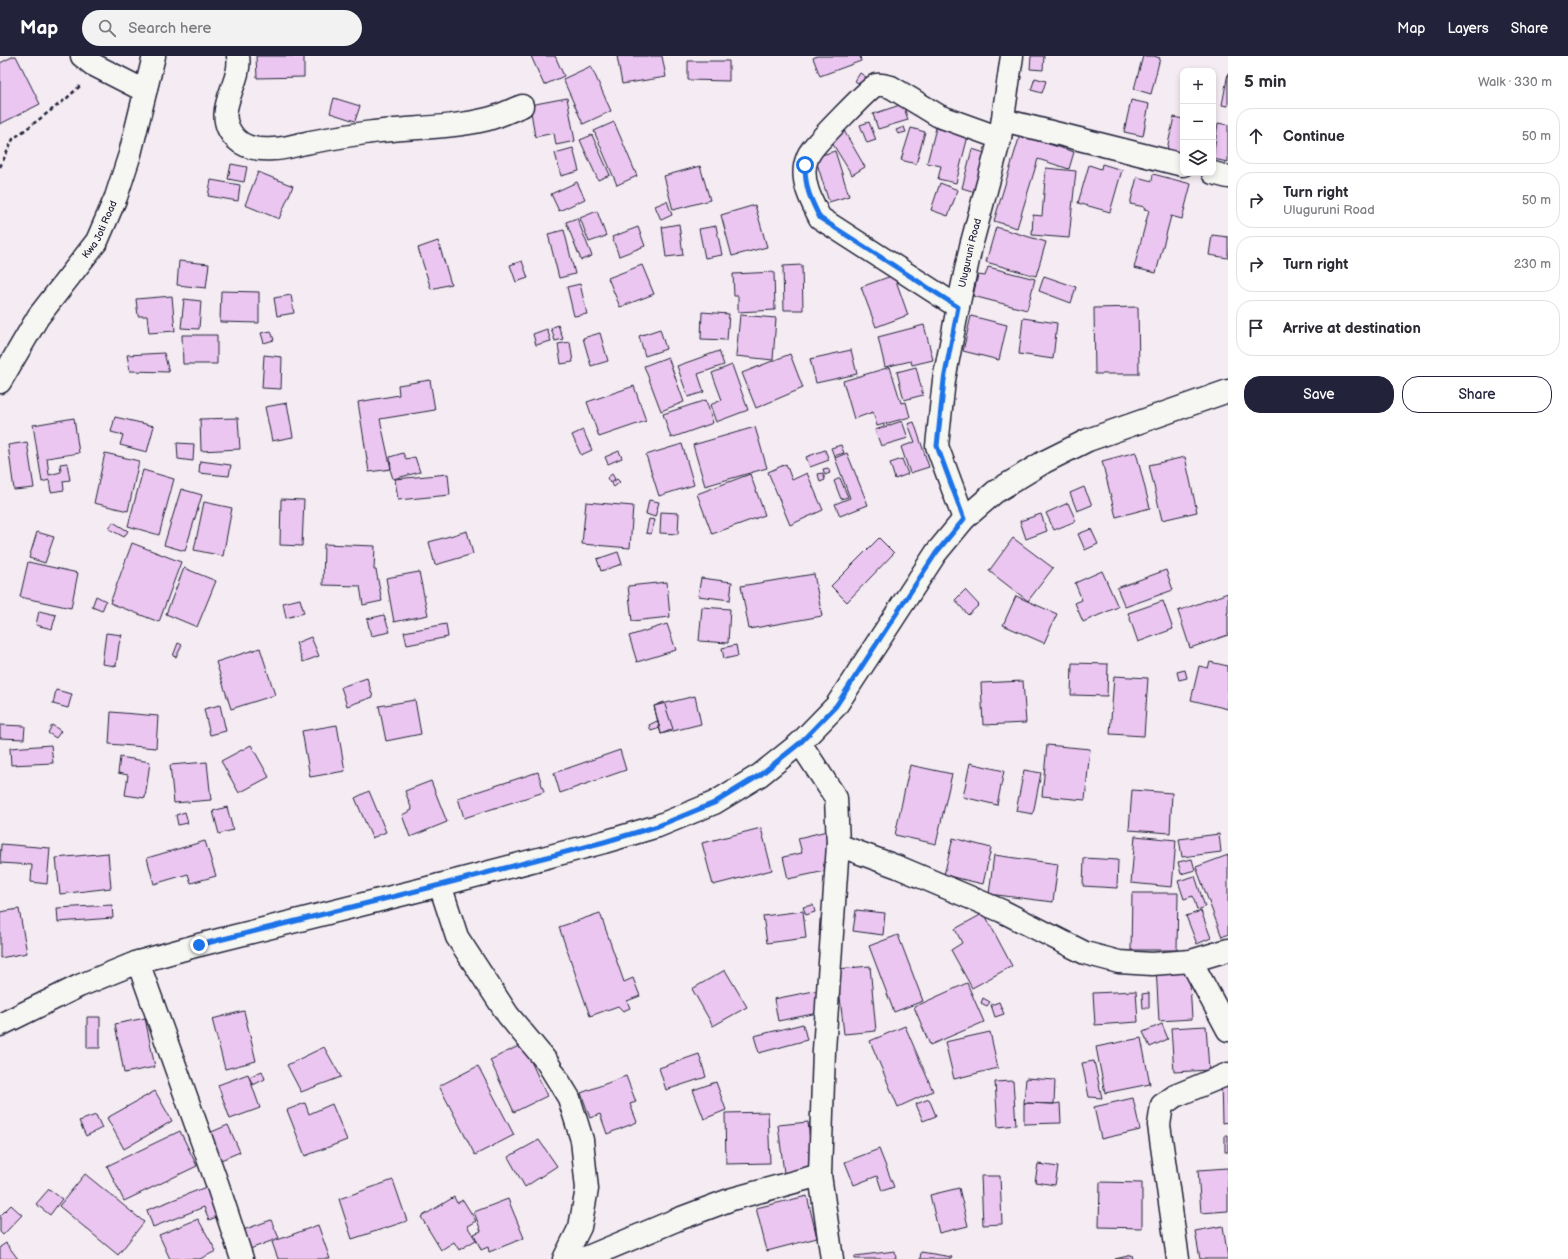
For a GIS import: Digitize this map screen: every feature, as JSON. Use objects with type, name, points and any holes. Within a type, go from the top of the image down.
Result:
[{"type":"street","name":"Kwa Joti Road","points":[[0,382],[38,317],[97,241],[116,197],[130,154],[154,56]]},
{"type":"street","points":[[238,56],[237,67],[225,110],[229,128],[236,139],[248,147],[273,149],[394,129],[434,128],[465,124],[490,119],[522,106]]},
{"type":"street","name":"Uluguruni Road","points":[[964,519],[937,446],[944,380],[958,307],[971,246],[1001,129],[1012,56]]},
{"type":"street","points":[[87,60],[145,91]]},
{"type":"street","points":[[958,307],[820,218],[812,201],[805,181],[805,165],[811,151],[863,96],[876,85],[891,87],[939,116],[1180,164]]},
{"type":"street","points":[[1216,174],[1228,177]]},
{"type":"street","points":[[0,1025],[79,986],[138,962],[199,945],[440,885],[604,842],[658,826],[714,803],[760,775],[800,743],[836,706],[936,553],[964,519],[995,492],[1044,462],[1088,440],[1228,391]]},
{"type":"street","points":[[800,743],[836,798],[838,845],[824,1050],[820,1175],[832,1259]]},
{"type":"street","points":[[838,845],[898,867],[1002,912],[1085,953],[1119,962],[1152,964],[1191,961],[1228,950]]},
{"type":"street","points":[[440,885],[457,937],[508,1015],[547,1062],[569,1098],[582,1140],[587,1189],[580,1227],[564,1259]]},
{"type":"street","points":[[1191,961],[1228,1030]]},
{"type":"street","points":[[138,962],[218,1186],[242,1259]]},
{"type":"street","points":[[1178,1259],[1159,1125],[1162,1105],[1174,1096],[1228,1074]]},
{"type":"street","points":[[578,1259],[588,1257],[676,1220],[732,1199],[820,1175]]},
{"type":"path","points":[[0,167],[13,139],[77,90],[84,81],[87,60]]},
{"type":"building","points":[[16,56],[40,104],[0,124],[0,63]]},
{"type":"building","points":[[256,56],[304,56],[304,77],[257,78]]},
{"type":"building","points":[[531,56],[555,56],[564,76],[544,85]]},
{"type":"building","points":[[617,56],[662,56],[666,77],[622,84]]},
{"type":"building","points":[[817,56],[860,56],[861,61],[820,76],[813,58]]},
{"type":"building","points":[[1031,56],[1044,56],[1043,70],[1030,69]]},
{"type":"building","points":[[1143,56],[1154,56],[1160,58],[1151,94],[1134,89]]},
{"type":"building","points":[[688,61],[729,61],[729,81],[688,80]]},
{"type":"building","points":[[591,66],[611,111],[583,124],[563,79]]},
{"type":"building","points":[[860,73],[872,81],[867,89],[855,81]]},
{"type":"building","points":[[1228,73],[1228,106],[1222,105]]},
{"type":"building","points":[[1035,78],[1046,81],[1042,93],[1031,90]]},
{"type":"building","points":[[334,98],[360,106],[355,121],[330,113]]},
{"type":"building","points":[[567,98],[575,141],[556,145],[554,133],[535,137],[530,105]]},
{"type":"building","points":[[1131,100],[1149,104],[1143,136],[1124,132]]},
{"type":"building","points":[[903,104],[908,120],[878,129],[873,114]]},
{"type":"building","points":[[1174,117],[1180,118],[1180,152],[1167,149]]},
{"type":"building","points":[[614,122],[637,176],[617,185],[594,131]]},
{"type":"building","points":[[869,122],[876,140],[867,143],[860,125]]},
{"type":"building","points":[[1218,123],[1228,125],[1228,162],[1216,160],[1216,137]]},
{"type":"building","points":[[904,127],[906,132],[898,134],[896,130]]},
{"type":"building","points":[[911,128],[925,132],[916,164],[901,160]]},
{"type":"building","points":[[936,128],[968,136],[956,183],[938,179],[941,166],[927,163]]},
{"type":"building","points":[[843,129],[865,167],[852,175],[829,138]]},
{"type":"building","points":[[592,135],[610,175],[598,180],[580,140]]},
{"type":"building","points":[[1020,135],[1074,152],[1069,169],[1038,159],[1017,228],[994,221]]},
{"type":"building","points":[[573,148],[579,171],[561,176],[555,153]]},
{"type":"building","points":[[972,149],[985,153],[975,192],[962,188]]},
{"type":"building","points":[[835,151],[849,196],[829,202],[815,157]]},
{"type":"building","points":[[231,164],[247,167],[244,182],[228,179]]},
{"type":"building","points":[[1102,164],[1122,170],[1110,212],[1078,203],[1089,165],[1101,169]]},
{"type":"building","points":[[700,166],[710,200],[673,210],[664,176]]},
{"type":"building","points":[[1046,168],[1076,171],[1069,238],[1032,235],[1033,215],[1042,216]]},
{"type":"building","points":[[258,172],[293,186],[279,219],[245,205]]},
{"type":"building","points":[[1153,174],[1191,184],[1182,219],[1171,216],[1156,273],[1134,268],[1149,210],[1144,209],[1145,207],[1130,204],[1137,177],[1152,181]]},
{"type":"building","points":[[211,180],[240,185],[238,201],[208,196]]},
{"type":"building","points":[[577,182],[585,199],[559,211],[551,194]]},
{"type":"building","points":[[940,183],[958,190],[948,216],[931,210]]},
{"type":"building","points":[[667,201],[672,215],[661,220],[655,206]]},
{"type":"building","points":[[755,205],[767,247],[732,256],[721,215]]},
{"type":"building","points":[[597,211],[606,236],[589,242],[580,218]]},
{"type":"building","points":[[577,218],[592,256],[581,260],[566,222]]},
{"type":"building","points":[[679,224],[683,255],[666,257],[662,227]]},
{"type":"building","points":[[716,226],[722,255],[705,258],[699,229]]},
{"type":"building","points":[[638,227],[645,246],[619,256],[612,237]]},
{"type":"building","points":[[996,227],[1046,242],[1036,276],[986,262]]},
{"type":"building","points":[[564,230],[575,274],[559,278],[548,234]]},
{"type":"building","points":[[1212,235],[1228,237],[1228,258],[1209,255]]},
{"type":"building","points":[[438,241],[451,284],[431,289],[418,248]]},
{"type":"building","points":[[179,261],[209,264],[206,288],[177,285]]},
{"type":"building","points":[[522,261],[528,278],[516,282],[510,265]]},
{"type":"building","points":[[642,265],[654,294],[620,307],[608,278]]},
{"type":"building","points":[[802,265],[803,310],[784,310],[783,266]]},
{"type":"building","points":[[988,267],[1035,279],[1027,310],[973,296],[978,275],[985,276]]},
{"type":"building","points":[[774,272],[775,310],[738,312],[738,296],[734,296],[733,274]]},
{"type":"building","points":[[894,275],[908,315],[876,327],[861,287]]},
{"type":"building","points":[[1044,276],[1076,287],[1071,303],[1039,291]]},
{"type":"building","points":[[580,284],[587,314],[574,316],[567,287]]},
{"type":"building","points":[[221,291],[259,292],[259,323],[220,322]]},
{"type":"building","points":[[291,295],[294,313],[277,316],[274,298]]},
{"type":"building","points":[[172,296],[175,331],[149,333],[147,316],[138,316],[136,299]]},
{"type":"building","points":[[184,299],[201,301],[199,329],[181,328]]},
{"type":"building","points":[[1138,307],[1139,374],[1095,374],[1094,308]]},
{"type":"building","points":[[702,312],[729,314],[727,340],[701,339]]},
{"type":"building","points":[[740,315],[776,318],[773,360],[736,356]]},
{"type":"building","points":[[971,316],[1007,325],[999,360],[963,351]]},
{"type":"building","points":[[1023,318],[1057,323],[1053,359],[1019,354]]},
{"type":"building","points":[[558,325],[563,339],[555,341],[551,328]]},
{"type":"building","points":[[924,325],[933,360],[912,365],[911,361],[885,367],[878,337]]},
{"type":"building","points":[[547,329],[551,341],[536,345],[533,334]]},
{"type":"building","points":[[660,329],[666,349],[645,356],[639,336]]},
{"type":"building","points":[[271,331],[274,340],[264,343],[261,333]]},
{"type":"building","points":[[600,333],[608,361],[591,366],[583,338]]},
{"type":"building","points":[[182,335],[217,335],[217,364],[183,364]]},
{"type":"building","points":[[570,342],[573,362],[561,364],[558,344]]},
{"type":"building","points":[[851,350],[857,374],[816,383],[810,359]]},
{"type":"building","points":[[719,351],[724,365],[698,374],[704,392],[688,397],[677,366]]},
{"type":"building","points":[[164,353],[169,372],[130,371],[127,355]]},
{"type":"building","points":[[790,354],[803,388],[756,408],[742,373]]},
{"type":"building","points":[[264,355],[282,357],[281,389],[262,388]]},
{"type":"building","points":[[668,357],[684,402],[661,411],[644,366]]},
{"type":"building","points":[[732,365],[748,410],[716,422],[710,405],[722,400],[712,373]]},
{"type":"building","points":[[890,367],[901,403],[906,402],[910,417],[877,426],[873,412],[854,419],[843,381]]},
{"type":"building","points":[[916,367],[923,395],[904,400],[897,372]]},
{"type":"building","points":[[430,380],[435,410],[380,419],[391,469],[369,472],[358,402],[399,395],[398,385]]},
{"type":"building","points":[[634,386],[646,421],[599,437],[587,402]]},
{"type":"building","points":[[706,400],[713,423],[671,438],[663,414]]},
{"type":"building","points":[[287,403],[293,437],[272,441],[265,407]]},
{"type":"building","points":[[115,417],[154,426],[147,452],[120,445],[123,435],[111,432]]},
{"type":"building","points":[[74,418],[79,453],[47,458],[49,475],[61,472],[60,464],[67,463],[70,480],[63,481],[64,490],[51,492],[49,480],[42,482],[33,425]]},
{"type":"building","points":[[238,418],[240,449],[201,451],[200,419]]},
{"type":"building","points":[[902,421],[908,438],[881,446],[875,430]]},
{"type":"building","points":[[914,422],[929,467],[910,473],[901,447],[915,442],[908,424]]},
{"type":"building","points":[[755,427],[767,468],[705,486],[693,445]]},
{"type":"building","points":[[583,430],[592,450],[581,455],[572,435]]},
{"type":"building","points":[[27,442],[34,488],[14,490],[8,445]]},
{"type":"building","points":[[177,443],[194,444],[193,461],[178,459]]},
{"type":"building","points":[[682,444],[694,485],[659,496],[646,455]]},
{"type":"building","points":[[841,445],[844,453],[834,456],[831,448]]},
{"type":"building","points":[[825,450],[829,460],[810,467],[806,457]]},
{"type":"building","points":[[619,451],[622,458],[608,464],[605,457]]},
{"type":"building","points":[[1136,452],[1150,508],[1116,517],[1102,461]]},
{"type":"building","points":[[105,453],[139,461],[128,511],[94,503]]},
{"type":"building","points":[[403,453],[406,459],[415,457],[420,472],[393,479],[390,469],[390,457]]},
{"type":"building","points":[[847,453],[868,505],[840,516],[835,504],[850,498],[835,458]]},
{"type":"building","points":[[1185,457],[1197,512],[1162,520],[1149,465]]},
{"type":"building","points":[[902,459],[908,474],[895,479],[890,463]]},
{"type":"building","points":[[200,461],[231,465],[229,476],[199,473]]},
{"type":"building","points":[[786,464],[792,480],[807,473],[823,510],[790,525],[768,472]]},
{"type":"building","points":[[828,468],[830,473],[825,475],[823,469]]},
{"type":"building","points":[[143,470],[174,479],[159,535],[128,526]]},
{"type":"building","points":[[823,473],[825,480],[820,482],[818,474]]},
{"type":"building","points":[[448,474],[450,495],[398,500],[395,479]]},
{"type":"building","points":[[612,474],[615,479],[610,483],[607,478]]},
{"type":"building","points":[[750,474],[765,515],[712,534],[697,494]]},
{"type":"building","points":[[840,478],[848,497],[841,499],[834,481]]},
{"type":"building","points":[[617,479],[620,482],[614,487],[611,483]]},
{"type":"building","points":[[1084,487],[1092,505],[1077,511],[1070,493]]},
{"type":"building","points":[[181,489],[202,495],[185,551],[164,545]]},
{"type":"building","points":[[281,499],[304,500],[302,546],[280,545]]},
{"type":"building","points":[[649,500],[659,502],[655,517],[646,514]]},
{"type":"building","points":[[204,502],[232,508],[223,556],[194,550]]},
{"type":"building","points":[[586,502],[633,506],[630,548],[582,544]]},
{"type":"building","points":[[1068,503],[1076,521],[1054,530],[1046,513]]},
{"type":"building","points":[[661,512],[679,513],[678,534],[660,533]]},
{"type":"building","points":[[1041,514],[1047,531],[1026,539],[1020,521]]},
{"type":"building","points":[[649,519],[655,520],[651,534],[646,533]]},
{"type":"building","points":[[113,522],[128,531],[124,537],[109,529]]},
{"type":"building","points":[[1091,529],[1098,544],[1085,550],[1078,534]]},
{"type":"building","points":[[467,531],[473,554],[435,565],[429,542]]},
{"type":"building","points":[[37,532],[54,537],[45,563],[29,558]]},
{"type":"building","points":[[879,538],[894,553],[847,602],[831,586]]},
{"type":"building","points":[[1013,538],[1053,568],[1028,601],[989,571]]},
{"type":"building","points":[[132,543],[181,562],[159,622],[110,603]]},
{"type":"building","points":[[324,544],[375,546],[374,570],[376,570],[382,601],[363,605],[360,586],[323,585]]},
{"type":"building","points":[[618,552],[622,564],[601,571],[597,559]]},
{"type":"building","points":[[28,562],[78,573],[71,608],[20,597]]},
{"type":"building","points":[[184,568],[216,581],[197,627],[166,614]]},
{"type":"building","points":[[1166,570],[1173,590],[1125,607],[1117,588]]},
{"type":"building","points":[[1102,571],[1118,607],[1083,622],[1075,603],[1082,600],[1075,583]]},
{"type":"building","points":[[419,572],[428,615],[394,622],[386,578]]},
{"type":"building","points":[[814,574],[822,616],[749,629],[741,586]]},
{"type":"building","points":[[701,578],[732,582],[730,600],[698,596]]},
{"type":"building","points":[[667,582],[670,617],[632,621],[628,586]]},
{"type":"building","points":[[965,590],[979,605],[968,615],[955,600]]},
{"type":"building","points":[[1228,593],[1228,635],[1190,648],[1178,611]]},
{"type":"building","points":[[96,596],[106,601],[102,611],[92,607]]},
{"type":"building","points":[[1016,596],[1057,614],[1044,643],[1003,625]]},
{"type":"building","points":[[300,599],[304,613],[286,618],[283,603]]},
{"type":"building","points":[[1163,601],[1173,629],[1138,642],[1128,613]]},
{"type":"building","points":[[702,607],[730,609],[728,643],[699,641]]},
{"type":"building","points":[[39,611],[56,615],[52,629],[36,625]]},
{"type":"building","points":[[384,615],[390,632],[371,636],[367,619]]},
{"type":"building","points":[[446,624],[448,637],[407,645],[404,632]]},
{"type":"building","points":[[667,624],[676,650],[637,662],[629,636]]},
{"type":"building","points":[[106,633],[122,635],[119,644],[116,666],[102,664]]},
{"type":"building","points":[[311,637],[319,656],[303,662],[296,643]]},
{"type":"building","points":[[178,643],[182,645],[176,657],[173,656]]},
{"type":"building","points":[[736,645],[738,656],[724,659],[722,648]]},
{"type":"building","points":[[260,648],[275,695],[231,709],[216,662]]},
{"type":"building","points":[[1210,662],[1228,666],[1228,709],[1191,700],[1199,666],[1208,668]]},
{"type":"building","points":[[1072,663],[1108,664],[1107,696],[1071,695]]},
{"type":"building","points":[[1185,670],[1187,678],[1179,680],[1177,672]]},
{"type":"building","points":[[1114,676],[1148,678],[1144,736],[1110,734]]},
{"type":"building","points":[[367,678],[373,697],[347,706],[341,687]]},
{"type":"building","points":[[1023,681],[1026,723],[983,725],[981,683]]},
{"type":"building","points":[[56,690],[72,694],[68,708],[53,704]]},
{"type":"building","points":[[695,696],[701,724],[661,734],[654,706]]},
{"type":"building","points":[[415,700],[421,734],[386,741],[379,706]]},
{"type":"building","points":[[664,702],[673,729],[661,734],[654,706]]},
{"type":"building","points":[[220,705],[226,731],[210,735],[204,709]]},
{"type":"building","points":[[111,712],[158,716],[156,748],[109,744]]},
{"type":"building","points":[[657,721],[660,728],[651,731],[649,725]]},
{"type":"building","points":[[0,725],[25,726],[24,739],[0,738]]},
{"type":"building","points":[[52,725],[61,731],[56,738],[48,733]]},
{"type":"building","points":[[337,725],[345,771],[310,777],[302,731]]},
{"type":"building","points":[[51,745],[53,763],[11,765],[10,748]]},
{"type":"building","points":[[251,745],[269,777],[239,793],[221,761]]},
{"type":"building","points":[[1047,745],[1090,749],[1085,800],[1042,796]]},
{"type":"building","points":[[620,750],[626,770],[560,793],[554,773]]},
{"type":"building","points":[[120,757],[150,762],[145,798],[125,795],[128,775],[118,773]]},
{"type":"building","points":[[207,762],[211,800],[174,803],[170,765]]},
{"type":"building","points":[[970,763],[1004,771],[997,805],[963,797]]},
{"type":"building","points":[[910,765],[952,774],[936,844],[895,835]]},
{"type":"building","points":[[1024,770],[1041,773],[1033,814],[1016,811]]},
{"type":"building","points":[[538,772],[544,792],[464,818],[458,798]]},
{"type":"building","points":[[431,781],[447,822],[410,837],[402,815],[412,810],[405,791]]},
{"type":"building","points":[[1132,790],[1172,793],[1170,833],[1129,830]]},
{"type":"building","points":[[369,791],[386,832],[372,838],[355,798]]},
{"type":"building","points":[[227,807],[233,830],[219,834],[213,811]]},
{"type":"building","points":[[185,812],[188,823],[178,825],[176,815]]},
{"type":"building","points":[[761,828],[772,870],[713,885],[702,843]]},
{"type":"building","points":[[827,831],[833,859],[823,862],[825,871],[788,879],[783,857],[802,853],[798,838]]},
{"type":"building","points":[[1219,834],[1221,852],[1182,857],[1179,839]]},
{"type":"building","points":[[1135,836],[1176,840],[1172,887],[1131,883]]},
{"type":"building","points":[[953,838],[991,848],[983,884],[944,875]]},
{"type":"building","points":[[205,841],[216,876],[191,883],[188,874],[154,884],[147,858]]},
{"type":"building","points":[[1,844],[50,848],[47,884],[31,882],[32,865],[0,863]]},
{"type":"building","points":[[108,853],[111,888],[60,894],[56,858]]},
{"type":"building","points":[[994,855],[1058,864],[1053,902],[989,894]]},
{"type":"building","points":[[1228,855],[1228,934],[1222,937],[1196,867]]},
{"type":"building","points":[[1084,858],[1118,860],[1117,888],[1083,886]]},
{"type":"building","points":[[1192,859],[1195,870],[1181,874],[1178,862]]},
{"type":"building","points":[[1195,876],[1205,907],[1197,910],[1193,896],[1184,899],[1178,881]]},
{"type":"building","points":[[1132,893],[1178,893],[1177,950],[1131,950]]},
{"type":"building","points":[[112,905],[113,918],[58,922],[57,908]]},
{"type":"building","points":[[813,905],[815,912],[806,915],[803,907]]},
{"type":"building","points":[[19,909],[27,953],[0,958],[0,912]]},
{"type":"building","points":[[856,910],[885,913],[883,935],[853,931]]},
{"type":"building","points":[[803,911],[806,938],[767,943],[763,916]]},
{"type":"building","points":[[1201,911],[1211,938],[1197,944],[1186,916]]},
{"type":"building","points":[[600,913],[624,982],[633,978],[640,996],[627,1001],[630,1008],[623,1011],[618,1006],[590,1016],[559,927]]},
{"type":"building","points":[[984,913],[1012,966],[972,988],[951,950],[962,943],[955,929]]},
{"type":"building","points":[[820,919],[827,919],[826,937],[819,936]]},
{"type":"building","points":[[898,935],[923,1001],[894,1012],[869,946]]},
{"type":"building","points":[[870,966],[876,1031],[844,1034],[837,969]]},
{"type":"building","points":[[1189,966],[1192,1019],[1159,1021],[1156,967]]},
{"type":"building","points":[[725,970],[747,1007],[713,1026],[692,989]]},
{"type":"building","points":[[967,983],[984,1022],[930,1045],[914,1007]]},
{"type":"building","points":[[819,990],[823,1012],[778,1021],[774,999]]},
{"type":"building","points":[[1136,991],[1138,1022],[1095,1025],[1093,993]]},
{"type":"building","points":[[1149,993],[1149,1008],[1143,1008],[1142,994]]},
{"type":"building","points":[[983,998],[990,1002],[987,1006],[981,1003]]},
{"type":"building","points":[[999,1002],[1004,1014],[995,1017],[991,1005]]},
{"type":"building","points":[[244,1011],[256,1061],[225,1069],[212,1019]]},
{"type":"building","points":[[87,1017],[100,1017],[100,1048],[87,1048]]},
{"type":"building","points":[[145,1018],[155,1067],[124,1073],[115,1024]]},
{"type":"building","points":[[803,1024],[807,1040],[759,1053],[754,1036]]},
{"type":"building","points":[[1162,1024],[1168,1039],[1150,1047],[1143,1032]]},
{"type":"building","points":[[905,1026],[933,1091],[898,1107],[870,1041]]},
{"type":"building","points":[[1206,1026],[1209,1070],[1174,1072],[1171,1028]]},
{"type":"building","points":[[990,1032],[998,1068],[954,1079],[945,1042]]},
{"type":"building","points":[[1141,1038],[1150,1084],[1105,1093],[1096,1047]]},
{"type":"building","points":[[523,1044],[547,1096],[514,1112],[490,1060]]},
{"type":"building","points":[[324,1047],[341,1077],[301,1092],[287,1065]]},
{"type":"building","points":[[699,1054],[706,1077],[666,1090],[659,1068]]},
{"type":"building","points":[[1094,1061],[1102,1098],[1089,1097],[1082,1063]]},
{"type":"building","points":[[478,1066],[514,1135],[475,1155],[439,1086]]},
{"type":"building","points":[[262,1071],[265,1079],[253,1085],[249,1077]]},
{"type":"building","points":[[248,1074],[260,1108],[230,1119],[218,1085]]},
{"type":"building","points":[[626,1076],[636,1102],[630,1104],[637,1122],[607,1134],[600,1114],[590,1118],[581,1093]]},
{"type":"building","points":[[1026,1078],[1055,1080],[1054,1104],[1024,1103]]},
{"type":"building","points":[[1013,1081],[1016,1125],[998,1127],[995,1082]]},
{"type":"building","points":[[1221,1081],[1228,1081],[1228,1122],[1222,1123]]},
{"type":"building","points":[[716,1082],[726,1110],[704,1119],[693,1090]]},
{"type":"building","points":[[155,1091],[172,1121],[124,1149],[107,1118]]},
{"type":"building","points":[[1133,1098],[1140,1130],[1101,1139],[1094,1107]]},
{"type":"building","points":[[929,1099],[936,1116],[923,1121],[916,1104]]},
{"type":"building","points":[[305,1103],[309,1114],[332,1104],[347,1140],[305,1156],[287,1110]]},
{"type":"building","points":[[1024,1103],[1060,1103],[1061,1123],[1024,1124]]},
{"type":"building","points":[[768,1112],[770,1163],[726,1164],[725,1113]]},
{"type":"building","points":[[96,1115],[102,1128],[86,1136],[79,1121]]},
{"type":"building","points":[[808,1122],[813,1170],[784,1173],[778,1125]]},
{"type":"building","points":[[228,1125],[240,1152],[221,1160],[209,1133]]},
{"type":"building","points":[[180,1131],[197,1166],[124,1201],[107,1166]]},
{"type":"building","points":[[1225,1135],[1228,1135],[1228,1152],[1225,1152]]},
{"type":"building","points":[[539,1140],[557,1166],[525,1187],[508,1157]]},
{"type":"building","points":[[879,1149],[894,1187],[882,1191],[877,1176],[854,1185],[845,1162]]},
{"type":"building","points":[[1038,1164],[1058,1167],[1055,1185],[1035,1182]]},
{"type":"building","points":[[1228,1168],[1228,1211],[1201,1213],[1198,1170]]},
{"type":"building","points":[[85,1174],[144,1222],[118,1255],[59,1206]]},
{"type":"building","points":[[981,1176],[1000,1176],[1002,1224],[983,1225]]},
{"type":"building","points":[[393,1180],[407,1221],[352,1239],[339,1199]]},
{"type":"building","points":[[1100,1182],[1142,1183],[1142,1228],[1099,1227]]},
{"type":"building","points":[[206,1187],[219,1216],[209,1220],[204,1207],[153,1227],[147,1210]]},
{"type":"building","points":[[959,1188],[968,1226],[939,1233],[930,1195]]},
{"type":"building","points":[[49,1189],[62,1199],[50,1215],[36,1204]]},
{"type":"building","points":[[807,1196],[817,1238],[767,1251],[756,1208]]},
{"type":"building","points":[[454,1197],[457,1203],[463,1200],[476,1221],[467,1226],[476,1240],[459,1250],[454,1242],[441,1250],[421,1217]]},
{"type":"building","points":[[508,1199],[524,1238],[489,1252],[488,1247],[481,1250],[474,1234],[481,1231],[474,1212]]},
{"type":"building","points":[[11,1205],[22,1215],[3,1235],[0,1232],[0,1216]]},
{"type":"building","points":[[198,1219],[216,1251],[200,1259],[170,1259],[159,1235]]},
{"type":"building","points":[[271,1220],[279,1238],[250,1249],[243,1230]]},
{"type":"building","points":[[318,1225],[330,1259],[278,1259],[272,1242]]},
{"type":"building","points":[[1223,1226],[1228,1259],[1200,1259],[1195,1231]]},
{"type":"building","points":[[6,1243],[18,1259],[0,1259],[0,1247]]},
{"type":"building","points":[[895,1251],[896,1259],[855,1259],[855,1256]]},
{"type":"building","points":[[921,1252],[952,1257],[951,1259],[920,1259]]},
{"type":"building","points":[[1132,1255],[1133,1259],[1115,1259]]},
{"type":"route","points":[[199,945],[440,885],[604,842],[658,826],[714,803],[760,775],[800,743],[836,706],[936,553],[964,519],[937,446],[944,380],[958,307],[820,218],[805,181],[805,165]]}]
